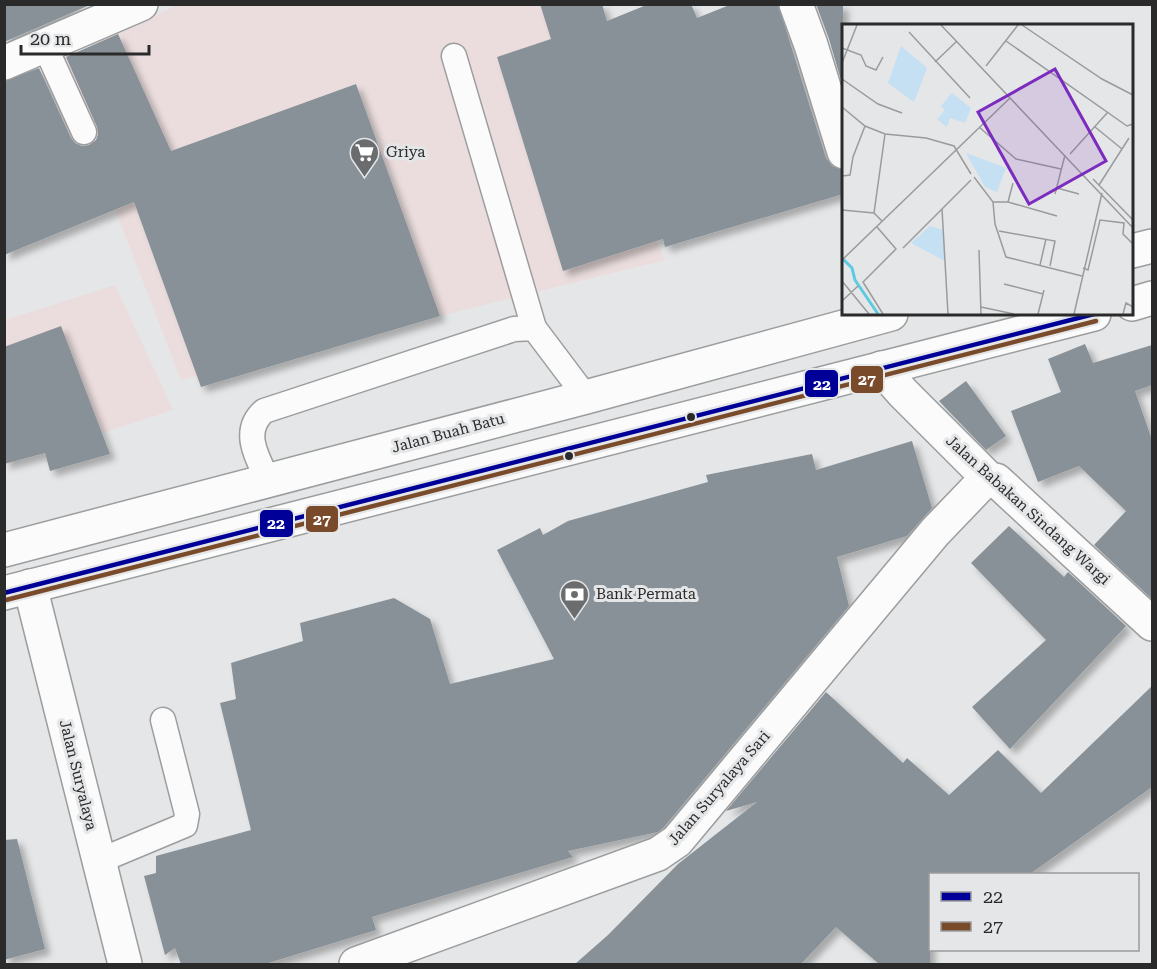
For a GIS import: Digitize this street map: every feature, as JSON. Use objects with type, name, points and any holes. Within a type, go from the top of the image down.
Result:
[{"type":"main road","points":[[4,63],[141,4]]},
{"type":"main road","points":[[796,4],[811,45],[842,149]]},
{"type":"main road","points":[[1133,251],[1152,246]]},
{"type":"main road","points":[[1133,303],[1152,298]]},
{"type":"main road","name":"Jalan Buah Batu","points":[[4,550],[586,397],[886,315]]},
{"type":"main road","points":[[17,589],[1090,315]]},
{"type":"main road","name":"Jalan Babakan Sindang Wargi","points":[[881,368],[903,393],[990,479],[996,480],[1152,622]]},
{"type":"main road","name":"Jalan Suryalaya Sari","points":[[356,964],[658,854],[677,841],[935,532],[983,482],[990,479]]},
{"type":"main road","name":"Jalan Suryalaya","points":[[17,589],[99,861],[125,964]]},
{"type":"lane","points":[[44,44],[84,132]]},
{"type":"lane","points":[[454,56],[534,328],[586,397]]},
{"type":"lane","points":[[268,480],[254,453],[253,427],[256,419],[264,411],[514,329],[534,328]]},
{"type":"lane","points":[[99,861],[185,825],[187,814],[163,720]]},
{"type":"shaded area","name":"Griya","points":[[177,5],[549,5],[665,260],[181,380],[58,61]]},
{"type":"shaded area","points":[[115,285],[173,410],[5,465],[5,320]]},
{"type":"building","points":[[4,4],[92,4],[4,42]]},
{"type":"building","points":[[540,4],[602,4],[607,21],[649,4],[691,4],[697,18],[732,4],[778,4],[826,158],[832,166],[842,170],[842,194],[665,247],[663,239],[563,271],[497,57],[551,39]]},
{"type":"building","points":[[816,4],[843,4],[842,84]]},
{"type":"building","points":[[118,34],[171,151],[356,84],[440,316],[201,387],[134,202],[4,255],[4,81],[39,68],[71,138],[82,146],[89,145],[96,140],[97,127],[66,57]]},
{"type":"building","points":[[61,326],[110,454],[50,471],[45,453],[4,464],[4,347]]},
{"type":"building","points":[[1085,344],[1093,363],[1152,345],[1152,385],[1135,391],[1152,440],[1152,599],[1094,545],[1126,511],[1079,466],[1038,482],[1011,411],[1061,392],[1048,359]]},
{"type":"building","points":[[966,381],[1006,436],[986,450],[939,401]]},
{"type":"building","points":[[912,441],[932,508],[907,536],[837,557],[849,606],[658,832],[568,851],[573,857],[372,917],[376,930],[265,964],[181,964],[175,948],[165,955],[144,876],[156,873],[156,856],[251,830],[220,703],[236,699],[231,663],[303,641],[300,623],[394,598],[430,619],[450,684],[554,659],[497,550],[540,528],[543,535],[568,521],[708,482],[706,475],[812,454],[816,470]]},
{"type":"building","points":[[1009,526],[1064,577],[1068,572],[1126,626],[1010,749],[972,707],[1046,640],[971,563]]},
{"type":"building","points":[[1152,686],[1152,787],[1031,873],[929,873],[930,964],[879,964],[836,927],[801,964],[575,964],[608,935],[678,864],[757,802],[726,811],[826,692],[903,763],[907,758],[949,795],[998,750],[1041,793]]},
{"type":"building","points":[[17,839],[45,949],[4,960],[4,840]]},
{"type":"transit line","name":"22","points":[[4,593],[1090,315]]},
{"type":"transit line","name":"27","points":[[6,600],[1096,321]]},
{"type":"place","name":"Griya","points":[[365,178]]},
{"type":"place","name":"Bank Permata","points":[[575,620]]}]
